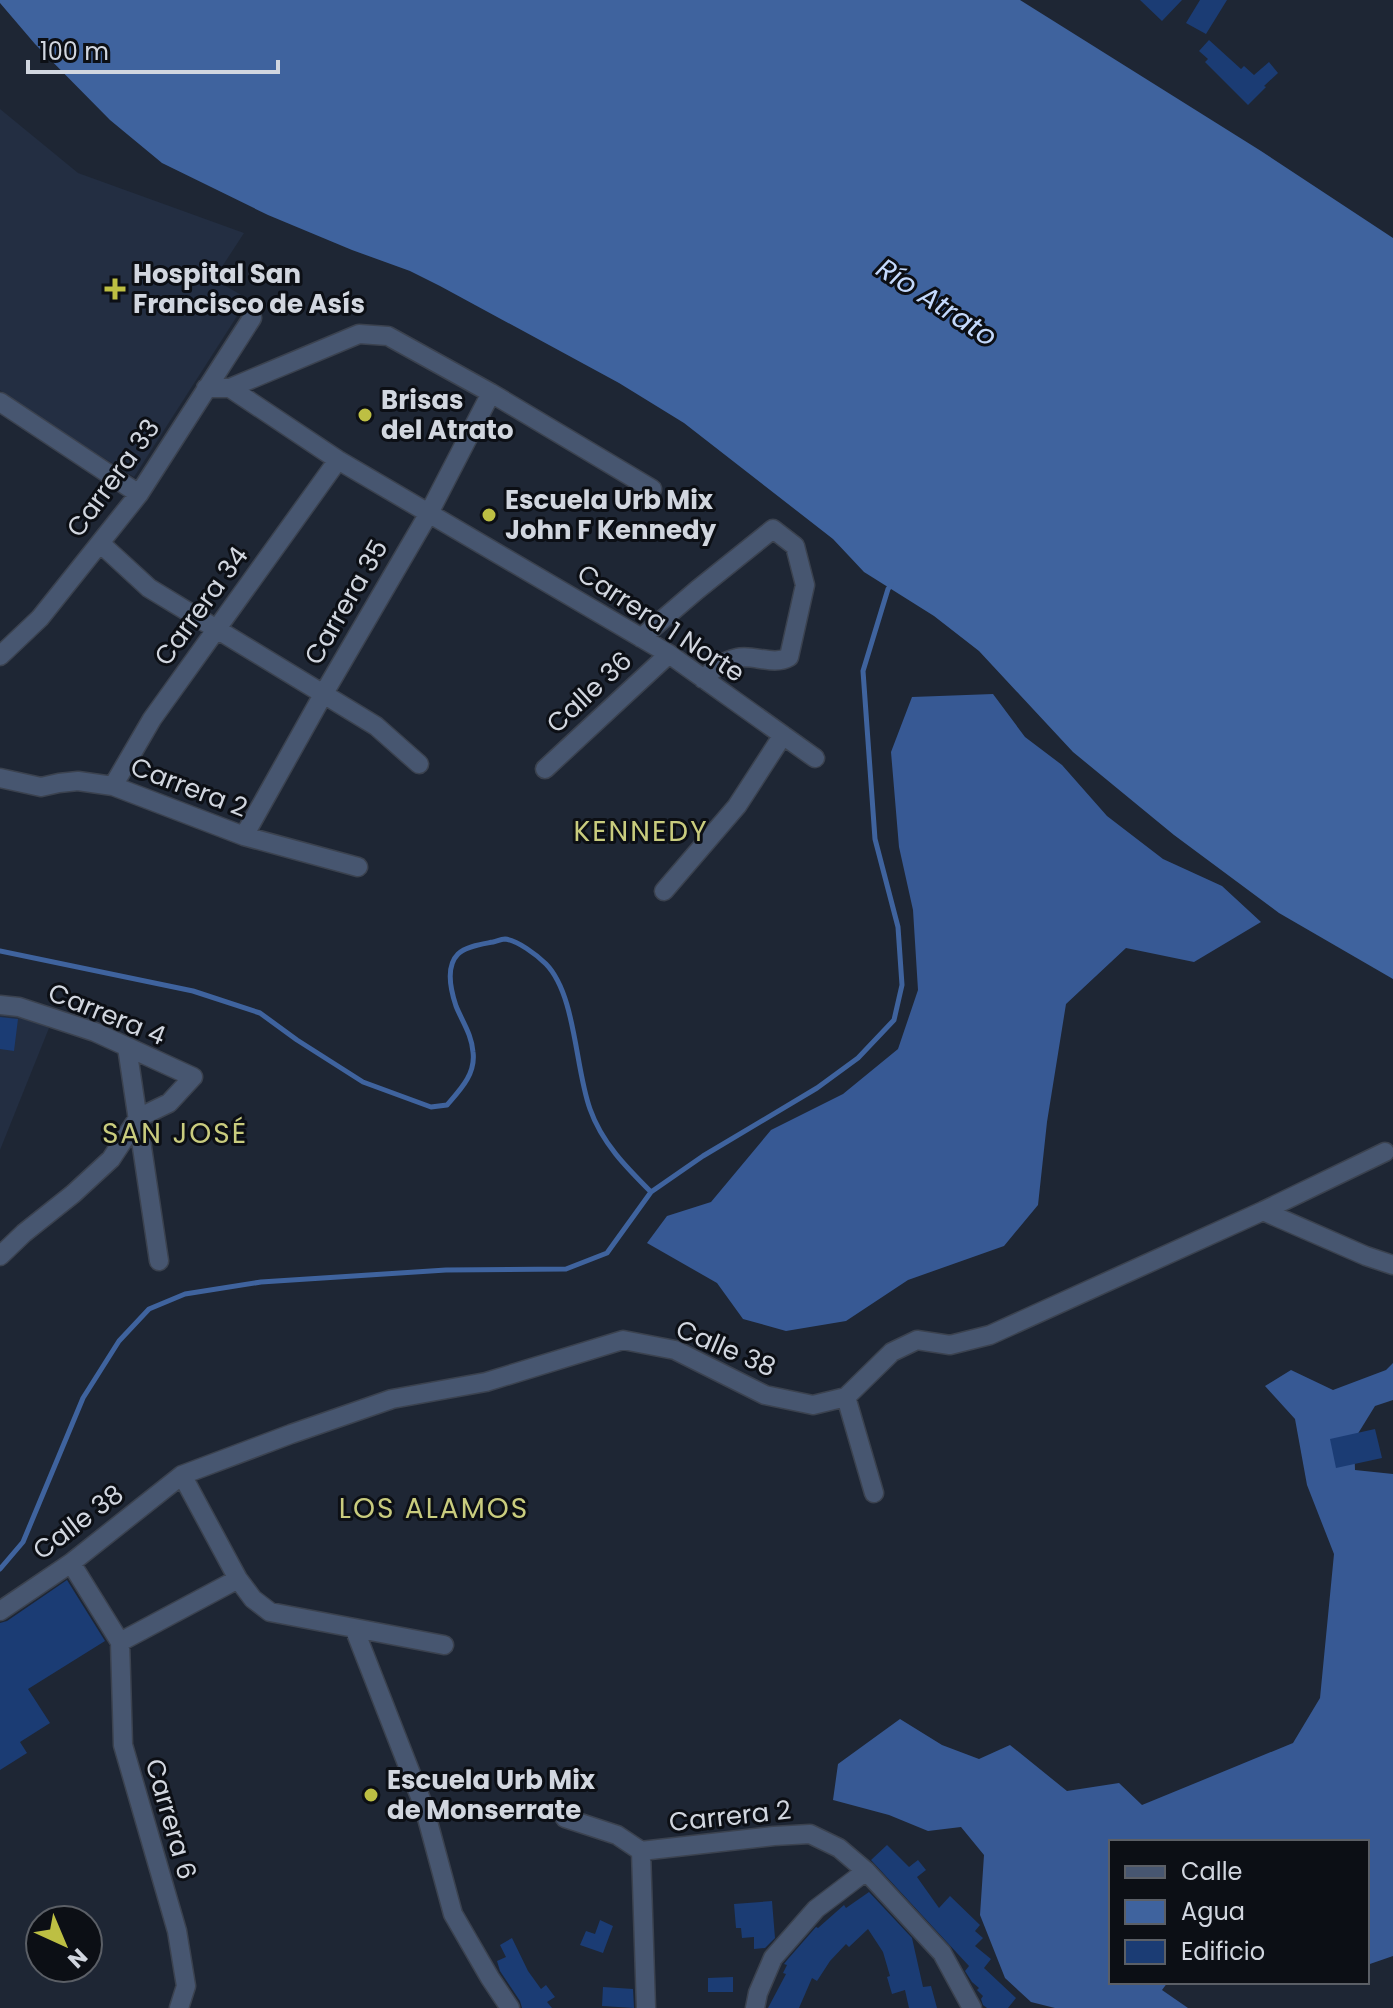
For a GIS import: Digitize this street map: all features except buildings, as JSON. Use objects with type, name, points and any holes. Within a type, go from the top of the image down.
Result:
[{"type":"street","name":"Carrera 33","points":[[0,656],[40,618],[139,494],[252,318]]},
{"type":"street","points":[[206,388],[230,388],[359,334],[388,336],[652,489]]},
{"type":"street","name":"Carrera 1 Norte","points":[[230,388],[338,460],[669,654],[815,758]]},
{"type":"street","name":"Carrera 35","points":[[244,836],[429,513],[491,393]]},
{"type":"street","points":[[0,402],[139,494]]},
{"type":"street","name":"Carrera 34","points":[[113,786],[152,719],[338,460]]},
{"type":"street","points":[[641,638],[773,529],[795,546],[805,585],[789,657],[783,660],[739,657],[718,665],[703,679]]},
{"type":"street","points":[[100,543],[149,588],[376,726],[419,764]]},
{"type":"street","name":"Calle 36","points":[[545,769],[669,654]]},
{"type":"street","points":[[664,891],[737,806],[783,735]]},
{"type":"street","name":"Carrera 2","points":[[0,778],[41,787],[78,781],[113,786],[244,836],[358,867]]},
{"type":"street","name":"Carrera 4","points":[[0,1005],[19,1007],[82,1028],[193,1077],[169,1103],[138,1118]]},
{"type":"street","points":[[127,1047],[159,1261]]},
{"type":"street","points":[[0,1256],[111,1159],[138,1118]]},
{"type":"street","points":[[874,1493],[846,1397],[892,1352],[917,1340],[950,1345],[990,1335],[1385,1152]]},
{"type":"street","points":[[1263,1211],[1393,1265]]},
{"type":"street","name":"Calle 38","points":[[0,1611],[71,1563],[182,1475],[392,1399],[486,1382],[623,1340],[675,1350],[765,1395],[813,1405],[846,1397]]},
{"type":"street","points":[[182,1475],[238,1579],[253,1599],[270,1612],[444,1645]]},
{"type":"street","points":[[71,1563],[120,1642],[238,1579]]},
{"type":"street","points":[[354,1628],[424,1807],[453,1914],[510,2008]]},
{"type":"street","name":"Carrera 6","points":[[120,1642],[123,1745],[177,1931],[186,1986],[179,2008]]},
{"type":"street","name":"Carrera 2","points":[[565,1818],[617,1835],[641,1851],[810,1834],[839,1848],[866,1871],[942,1953],[972,2008]]},
{"type":"street","points":[[641,1851],[646,2008]]},
{"type":"street","points":[[755,2008],[773,1958],[816,1909],[866,1871]]},
{"type":"shaded area","name":"Hospital San Francisco de Asís","points":[[0,109],[78,173],[244,233],[214,279],[248,299],[134,477],[0,390]]},
{"type":"shaded area","points":[[993,694],[1025,737],[1062,765],[1107,816],[1163,859],[1222,886],[1261,922],[1194,962],[1126,948],[1066,1004],[1047,1122],[1038,1205],[1004,1246],[908,1280],[846,1321],[786,1331],[743,1319],[717,1283],[647,1243],[667,1216],[711,1202],[771,1130],[843,1094],[898,1049],[918,990],[913,910],[899,847],[891,752],[912,697]]},
{"type":"shaded area","points":[[0,1012],[20,1014],[49,1028],[0,1150]]},
{"type":"shaded area","points":[[1393,1363],[1393,1400],[1375,1406],[1354,1440],[1355,1470],[1393,1474],[1393,1956],[1369,1964],[1369,1840],[1109,1840],[1109,1984],[1166,1984],[1162,1990],[1188,2008],[1055,2008],[1031,2002],[1005,1978],[980,1915],[984,1855],[961,1827],[928,1831],[889,1815],[833,1800],[838,1764],[900,1719],[942,1745],[979,1759],[1010,1745],[1067,1791],[1119,1783],[1142,1805],[1293,1743],[1320,1698],[1334,1554],[1307,1485],[1295,1419],[1265,1386],[1291,1370],[1333,1390],[1386,1370]]},
{"type":"water","name":"Río Atrato","points":[[0,0],[1020,0],[1393,238],[1393,979],[1279,913],[1174,835],[1073,752],[979,651],[934,616],[864,572],[833,539],[684,423],[619,383],[410,271],[268,215],[162,163],[110,120],[35,44]]},
{"type":"waterway","points":[[0,1569],[23,1542],[83,1398],[119,1341],[149,1309],[185,1294],[261,1282],[446,1270],[566,1269],[607,1253],[651,1192],[703,1156],[817,1088],[858,1058],[894,1020],[902,985],[898,927],[875,839],[863,671],[891,585]]},
{"type":"waterway","points":[[0,951],[193,991],[260,1013],[363,1082],[431,1107],[447,1105],[466,1081],[472,1067],[471,1040],[451,986],[450,972],[454,959],[470,947],[510,940],[537,956],[556,977],[569,1013],[585,1092],[595,1121],[616,1154],[651,1192]]},
{"type":"place","name":"Hospital San Francisco de Asís","points":[[115,289]]},
{"type":"place","name":"Brisas del Atrato","points":[[365,415]]},
{"type":"place","name":"Escuela Urb Mix John F Kennedy","points":[[489,515]]},
{"type":"place","name":"Escuela Urb Mix de Monserrate","points":[[371,1795]]},
{"type":"district","name":"KENNEDY","points":[[641,831]]},
{"type":"district","name":"SAN JOSÉ","points":[[175,1133]]},
{"type":"district","name":"LOS ALAMOS","points":[[434,1508]]}]
